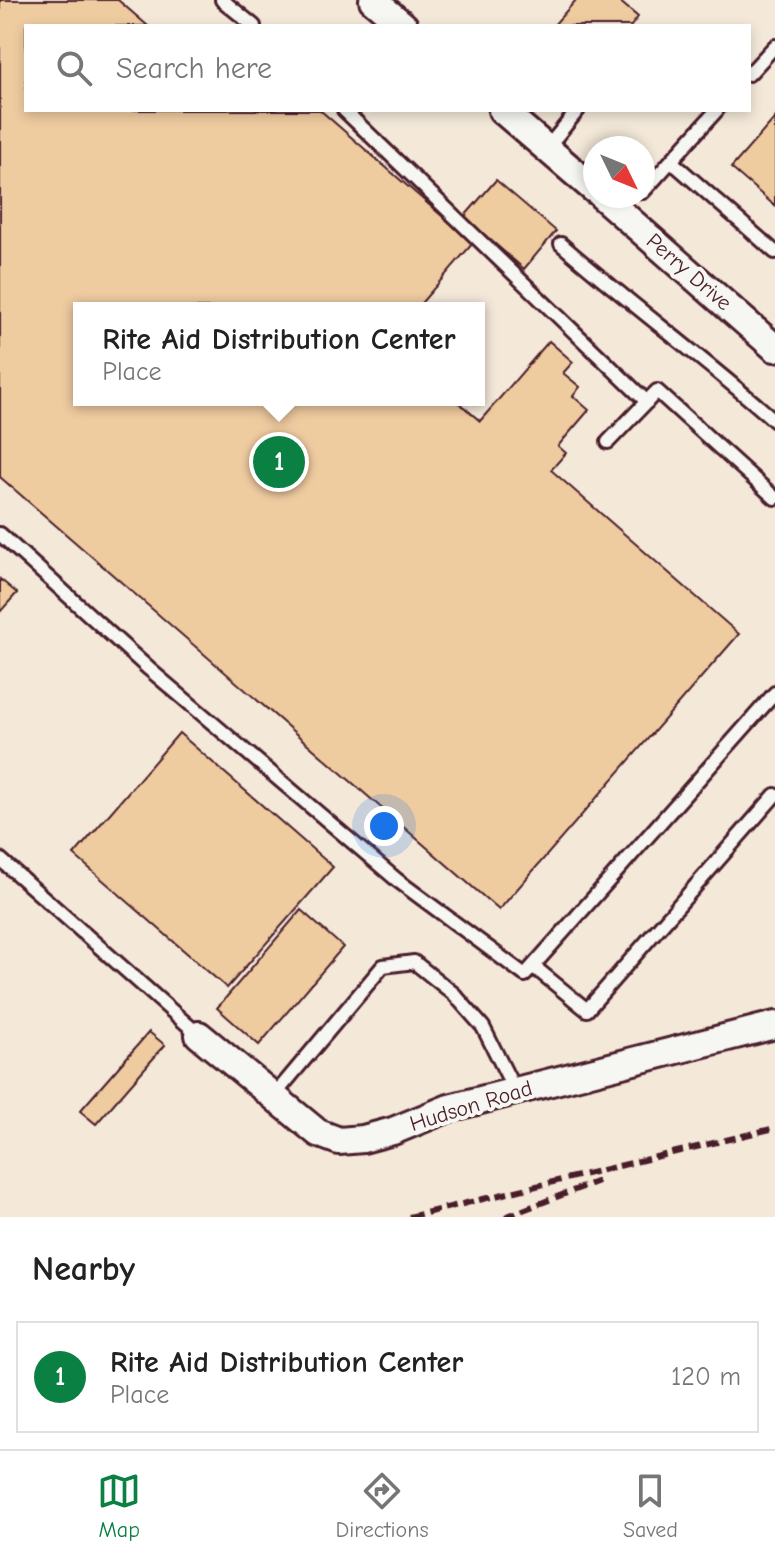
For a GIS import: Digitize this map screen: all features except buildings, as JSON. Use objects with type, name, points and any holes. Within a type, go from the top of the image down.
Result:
[{"type":"street","points":[[373,0],[402,24]]},
{"type":"street","points":[[504,112],[583,180]]},
{"type":"street","name":"Perry Drive","points":[[642,208],[775,348]]},
{"type":"street","name":"Hudson Road","points":[[199,1035],[318,1133],[339,1141],[363,1139],[393,1131],[449,1108],[775,1025]]},
{"type":"lane","points":[[222,0],[252,24]]},
{"type":"lane","points":[[751,72],[775,46]]},
{"type":"lane","points":[[346,112],[647,402]]},
{"type":"lane","points":[[547,148],[576,112]]},
{"type":"lane","points":[[655,179],[715,112]]},
{"type":"lane","points":[[671,161],[775,252]]},
{"type":"lane","points":[[561,244],[626,300],[709,362],[775,421]]},
{"type":"lane","points":[[608,442],[657,391],[775,498]]},
{"type":"lane","points":[[0,534],[149,669],[397,880],[525,975],[775,693]]},
{"type":"lane","points":[[533,966],[587,1010],[775,795]]},
{"type":"lane","points":[[0,859],[199,1035]]},
{"type":"lane","points":[[272,1097],[383,966],[414,962],[454,994],[483,1027],[515,1091]]},
{"type":"railway","points":[[409,1217],[775,1128]]},
{"type":"railway","points":[[505,1217],[598,1181]]},
{"type":"place","name":"Rite Aid Distribution Center","points":[[279,462]]}]
